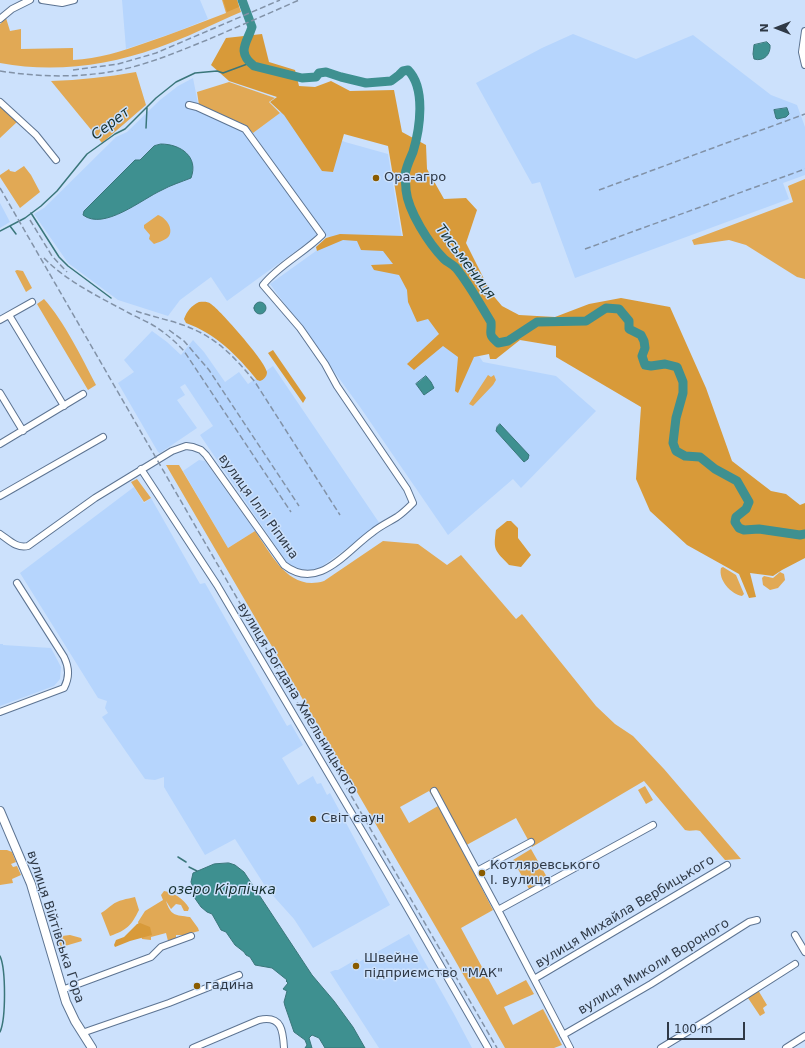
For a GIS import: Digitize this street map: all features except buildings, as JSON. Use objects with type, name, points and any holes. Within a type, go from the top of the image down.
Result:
[{"type":"street","points":[[0,19],[12,9],[30,0]]},
{"type":"street","points":[[42,0],[62,3],[74,0]]},
{"type":"street","points":[[805,31],[802,52],[805,65]]},
{"type":"street","points":[[0,102],[36,135],[56,160]]},
{"type":"street","name":"вулиця Іллі Ріпина","points":[[0,534],[20,547],[25,547],[95,498],[142,469],[179,448],[186,446],[201,450],[206,454],[284,565],[295,572],[308,575],[322,572],[372,532],[398,516],[414,503],[407,489],[337,386],[325,364],[300,328],[263,285],[287,264],[310,247],[322,235],[245,129],[197,107],[189,105]]},
{"type":"street","points":[[0,320],[32,302]]},
{"type":"street","points":[[9,315],[64,406]]},
{"type":"street","points":[[0,393],[23,431]]},
{"type":"street","points":[[0,444],[83,394]]},
{"type":"street","points":[[0,496],[103,437]]},
{"type":"street","name":"вулиця Богдана Хмельницького","points":[[142,469],[217,586],[400,895],[488,1048]]},
{"type":"street","points":[[0,712],[64,688],[68,675],[68,665],[64,656],[17,583]]},
{"type":"street","points":[[434,791],[570,1048]]},
{"type":"street","name":"вулиця Війтівська Гора","points":[[0,811],[30,884],[62,990],[70,1010],[92,1048]]},
{"type":"street","points":[[498,910],[653,825]]},
{"type":"street","points":[[477,871],[531,842]]},
{"type":"street","name":"вулиця Михайла Вербицького","points":[[534,979],[727,865]]},
{"type":"street","name":"вулиця Миколи Вороного","points":[[563,1035],[650,984],[749,922],[757,920]]},
{"type":"street","points":[[795,935],[805,952]]},
{"type":"street","points":[[62,990],[151,957],[161,947],[190,936]]},
{"type":"street","points":[[661,1048],[795,964]]},
{"type":"street","points":[[82,1032],[169,1003],[239,975]]},
{"type":"street","points":[[193,1048],[266,1018],[277,1021],[280,1026],[284,1038],[284,1048]]},
{"type":"street","points":[[786,1048],[805,1036]]},
{"type":"shaded area","points":[[122,0],[200,0],[208,19],[176,32],[126,49]]},
{"type":"shaded area","points":[[222,0],[237,0],[241,12],[178,40],[138,54],[79,66],[40,67],[0,63],[0,24],[6,18],[10,31],[21,29],[21,49],[73,48],[73,60],[101,56],[128,49],[226,13]]},
{"type":"shaded area","points":[[223,0],[237,0],[239,7],[227,12]]},
{"type":"shaded area","points":[[262,34],[269,62],[295,70],[299,86],[315,87],[331,81],[350,91],[394,90],[402,132],[426,145],[427,169],[444,199],[466,198],[477,210],[466,243],[491,293],[502,306],[519,315],[555,317],[589,304],[621,298],[670,307],[706,388],[732,461],[771,491],[786,494],[800,505],[805,503],[805,558],[773,576],[750,573],[756,597],[749,598],[739,574],[687,545],[650,511],[636,479],[641,407],[556,357],[556,346],[520,340],[496,359],[490,359],[489,354],[474,357],[458,393],[455,391],[458,357],[443,346],[414,370],[407,364],[439,334],[428,319],[417,322],[408,302],[407,290],[399,275],[374,270],[371,265],[393,264],[383,251],[361,250],[357,241],[343,240],[317,251],[316,247],[326,238],[340,234],[403,236],[388,146],[344,134],[333,172],[322,171],[284,115],[270,102],[277,97],[229,81],[211,65],[226,38]]},
{"type":"shaded area","points":[[573,34],[636,59],[693,35],[771,95],[797,105],[805,127],[805,175],[783,183],[789,199],[575,278],[540,182],[532,184],[476,83],[542,48]]},
{"type":"shaded area","points":[[136,72],[146,105],[102,143],[51,81],[94,78]]},
{"type":"shaded area","points":[[193,78],[199,109],[240,127],[318,235],[227,301],[211,277],[180,300],[168,316],[118,300],[68,263],[34,214],[44,208],[116,137],[127,132],[160,100],[178,86]]},
{"type":"shaded area","points":[[229,82],[275,98],[269,102],[280,113],[253,133],[245,125],[199,105],[197,92]]},
{"type":"shaded area","points":[[0,104],[18,121],[0,138]]},
{"type":"shaded area","points":[[282,111],[345,142],[388,154],[402,238],[483,362],[556,376],[596,411],[521,488],[513,479],[448,535],[360,407],[270,284],[334,238],[326,236],[321,231],[253,133]]},
{"type":"shaded area","points":[[24,166],[31,175],[40,192],[20,208],[0,175],[9,169],[10,171],[15,172]]},
{"type":"shaded area","points":[[805,179],[805,279],[797,277],[746,245],[729,240],[694,245],[692,240],[793,202],[788,186]]},
{"type":"shaded area","points":[[0,203],[10,222],[0,228]]},
{"type":"shaded area","points":[[158,215],[161,216],[170,226],[170,233],[166,239],[154,244],[149,239],[150,235],[144,228],[144,225]]},
{"type":"shaded area","points":[[15,271],[23,271],[32,288],[26,292]]},
{"type":"shaded area","points":[[44,299],[66,329],[96,385],[88,390],[37,304]]},
{"type":"shaded area","points":[[199,302],[211,304],[242,336],[265,366],[267,372],[264,379],[260,381],[257,380],[242,362],[225,346],[207,333],[186,323],[184,319],[186,314]]},
{"type":"shaded area","points":[[152,331],[181,355],[193,340],[204,352],[225,382],[239,372],[248,384],[273,366],[380,524],[321,567],[313,571],[303,571],[293,568],[288,564],[200,435],[213,426],[185,384],[180,387],[185,395],[177,400],[197,428],[160,453],[158,452],[118,383],[134,372],[124,360]]},
{"type":"shaded area","points":[[273,350],[306,398],[303,403],[268,353]]},
{"type":"shaded area","points":[[488,375],[491,377],[494,375],[496,380],[493,385],[473,406],[469,404]]},
{"type":"shaded area","points":[[199,460],[205,461],[255,531],[228,548],[183,471]]},
{"type":"shaded area","points":[[166,465],[179,465],[228,548],[255,531],[283,569],[291,576],[301,581],[312,583],[324,581],[383,541],[418,544],[447,565],[461,555],[516,619],[522,614],[596,706],[615,724],[633,736],[664,769],[741,859],[725,860],[700,831],[685,830],[644,781],[532,847],[516,818],[461,848],[493,910],[461,928],[497,995],[526,980],[534,994],[504,1007],[513,1025],[543,1009],[562,1045],[554,1048],[505,1048]],"holes":[[[429,791],[438,806],[409,823],[400,807]]]},
{"type":"shaded area","points":[[137,479],[151,498],[144,502],[131,482]]},
{"type":"shaded area","points":[[134,487],[144,503],[151,498],[200,584],[205,583],[287,726],[291,724],[303,745],[282,758],[298,785],[313,776],[317,784],[321,783],[327,795],[330,793],[390,905],[313,948],[294,919],[267,889],[235,839],[205,855],[164,787],[164,777],[155,780],[145,779],[102,717],[108,713],[105,708],[107,701],[98,698],[20,573]]},
{"type":"shaded area","points":[[507,521],[511,521],[518,528],[518,538],[531,555],[521,567],[509,565],[496,550],[496,530]]},
{"type":"shaded area","points":[[723,567],[736,575],[744,594],[742,596],[738,595],[723,582],[721,577],[721,568]]},
{"type":"shaded area","points":[[780,572],[784,574],[785,580],[778,588],[770,590],[763,585],[762,578],[764,576],[773,578]]},
{"type":"shaded area","points":[[0,644],[51,648],[61,667],[60,679],[54,686],[0,706]]},
{"type":"shaded area","points":[[645,786],[653,800],[646,804],[638,790]]},
{"type":"shaded area","points":[[531,849],[548,879],[529,889],[513,860]]},
{"type":"shaded area","points":[[0,850],[12,852],[16,862],[11,864],[13,867],[17,866],[21,875],[12,879],[13,883],[0,885]]},
{"type":"shaded area","points":[[164,891],[175,894],[189,908],[188,911],[184,911],[181,905],[176,904],[171,909],[166,901],[170,910],[174,914],[190,917],[199,931],[184,935],[176,935],[176,938],[168,941],[166,933],[151,937],[151,940],[142,939],[138,922],[145,911],[163,900],[161,895]]},
{"type":"shaded area","points":[[135,897],[139,910],[133,920],[128,927],[121,932],[110,936],[101,913],[114,903]]},
{"type":"shaded area","points":[[140,923],[150,927],[152,935],[115,947],[114,945],[116,940],[124,937],[137,924]]},
{"type":"shaded area","points":[[409,934],[472,1048],[379,1048],[330,972],[338,970],[357,959],[359,962]]},
{"type":"shaded area","points":[[70,935],[81,938],[82,941],[58,948],[56,940],[62,936]]},
{"type":"shaded area","points":[[758,990],[767,1005],[763,1008],[765,1013],[760,1016],[748,998],[748,996]]},
{"type":"water","points":[[767,42],[770,45],[768,54],[764,58],[758,60],[754,59],[754,45]]},
{"type":"water","points":[[787,108],[789,114],[786,117],[776,118],[774,110]]},
{"type":"water","points":[[161,144],[175,146],[186,153],[192,164],[193,171],[191,178],[165,188],[123,212],[112,216],[101,219],[92,219],[83,215],[84,211],[135,160],[140,160],[154,146]]},
{"type":"water","points":[[258,302],[262,302],[266,308],[262,314],[258,314],[254,310],[254,306]]},
{"type":"water","points":[[426,376],[434,388],[424,395],[416,384]]},
{"type":"water","points":[[500,424],[529,455],[528,459],[524,462],[496,431]]},
{"type":"water","name":"озеро Кірпічка","points":[[229,863],[235,865],[244,872],[312,975],[353,1027],[365,1048],[325,1048],[319,1038],[312,1035],[309,1038],[312,1048],[305,1048],[307,1045],[305,1040],[294,1032],[285,1006],[284,1002],[287,991],[283,989],[288,983],[286,981],[287,980],[272,968],[255,965],[250,957],[235,945],[226,932],[221,930],[212,914],[201,907],[194,897],[194,890],[191,882],[193,873],[214,864]]},
{"type":"waterway","name":"Тисьмениця","points":[[242,0],[252,27],[244,47],[244,52],[245,56],[254,66],[302,78],[316,77],[319,73],[326,72],[366,83],[391,81],[403,71],[408,70],[414,78],[417,87],[420,109],[418,132],[416,143],[405,175],[406,190],[411,208],[420,227],[432,245],[444,259],[456,268],[474,294],[491,322],[491,334],[498,343],[508,341],[537,322],[586,321],[606,308],[619,309],[629,321],[629,329],[641,335],[644,341],[645,348],[642,356],[645,365],[651,366],[665,364],[677,367],[683,382],[683,393],[676,418],[673,443],[676,451],[685,456],[700,457],[715,469],[737,481],[749,502],[746,509],[736,517],[735,522],[739,528],[744,530],[759,529],[800,535],[805,534]]},
{"type":"waterway","name":"Серет","points":[[0,231],[25,218],[41,206],[57,191],[87,154],[115,134],[125,129],[156,98],[176,82],[195,73],[217,71],[223,73],[250,63]]},
{"type":"waterway","points":[[146,128],[147,108]]},
{"type":"waterway","points":[[31,213],[59,257],[68,266],[111,298]]},
{"type":"waterway","points":[[10,226],[16,234]]},
{"type":"waterway","points":[[178,857],[186,862]]},
{"type":"waterway","points":[[189,867],[197,871]]},
{"type":"waterway","name":"Серет","points":[[0,956],[4,982],[4,1006],[0,1032]]},
{"type":"railway","points":[[73,70],[118,64],[156,53],[280,0]]},
{"type":"railway","points":[[0,71],[29,75],[58,76],[86,75],[115,71],[150,62],[184,49],[299,0]]},
{"type":"railway","points":[[599,190],[805,114]]},
{"type":"railway","points":[[585,249],[805,169]]},
{"type":"railway","points":[[0,188],[497,1048]]},
{"type":"railway","points":[[30,220],[52,256],[67,272]]},
{"type":"railway","points":[[44,258],[73,282],[151,324],[173,340],[184,351],[291,512]]},
{"type":"railway","points":[[136,311],[181,324],[195,330],[213,340],[235,359],[255,382],[340,515]]},
{"type":"railway","points":[[169,330],[184,341],[209,370],[299,506]]},
{"type":"place","name":"Ора-агро","points":[[376,178]]},
{"type":"place","name":"Світ саун","points":[[313,819]]},
{"type":"place","name":"Котляревського І. вулиця","points":[[482,873]]},
{"type":"place","name":"Швейне підприємство \"МАК\"","points":[[356,966]]},
{"type":"place","name":"гадина","points":[[197,986]]}]
